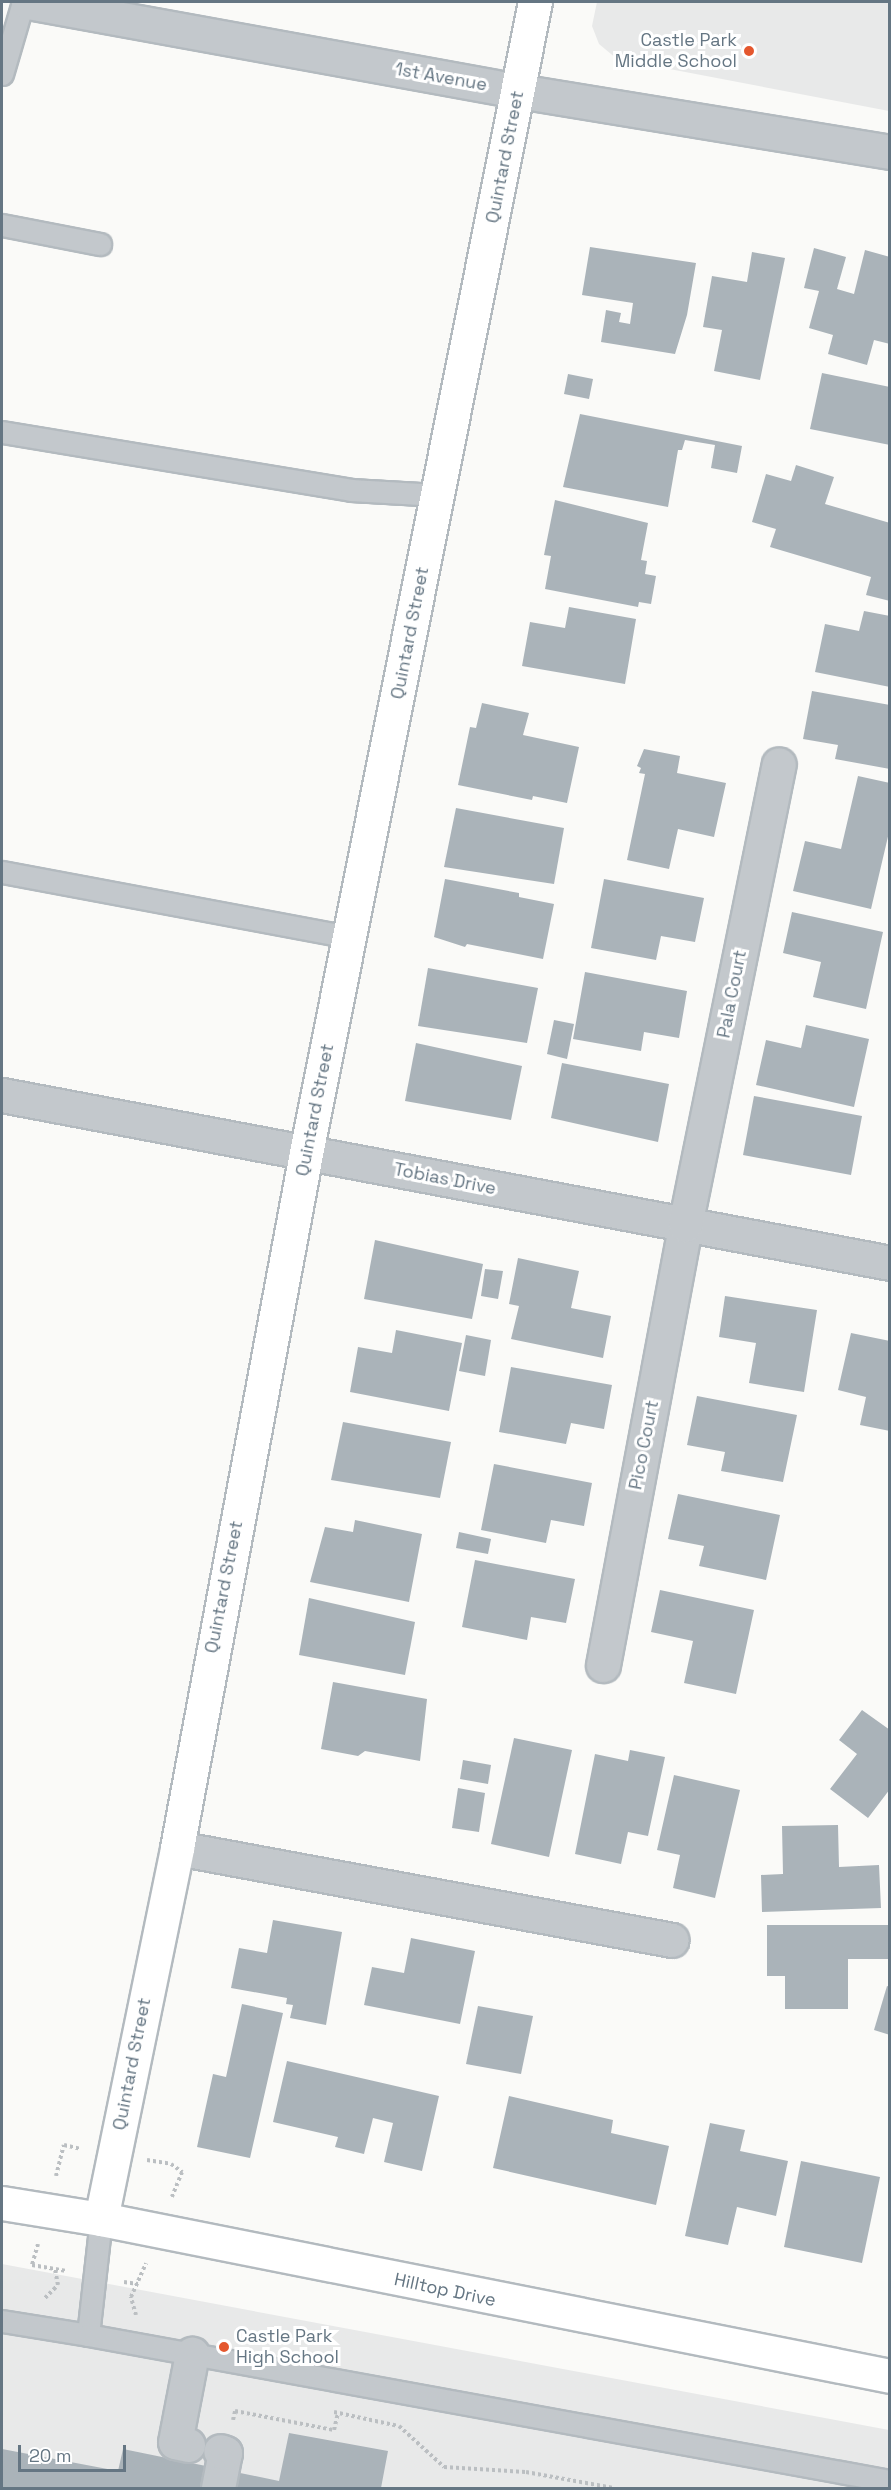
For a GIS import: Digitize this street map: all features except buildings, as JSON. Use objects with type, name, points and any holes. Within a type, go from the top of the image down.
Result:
[{"type":"street","name":"1st Avenue","points":[[28,2],[105,8],[518,91],[890,152]]},
{"type":"street","name":"Quintard Street","points":[[101,2219],[177,1848],[306,1153],[351,937],[535,2]]},
{"type":"street","name":"Pala Court","points":[[685,1225],[779,764]]},
{"type":"street","name":"Tobias Drive","points":[[2,1095],[890,1263]]},
{"type":"street","name":"Pico Court","points":[[603,1665],[685,1225]]},
{"type":"street","points":[[177,1848],[672,1940]]},
{"type":"street","name":"Hilltop Drive","points":[[2,2203],[101,2219],[890,2376]]},
{"type":"street","points":[[188,2445],[175,2442],[192,2354]]},
{"type":"street","points":[[218,2488],[226,2438]]},
{"type":"lane","points":[[2,74],[23,2]]},
{"type":"lane","points":[[2,225],[100,244]]},
{"type":"lane","points":[[2,432],[351,490],[438,495]]},
{"type":"lane","points":[[2,872],[351,937]]},
{"type":"lane","points":[[88,2335],[101,2219]]},
{"type":"lane","points":[[2,2321],[890,2481]]},
{"type":"path","points":[[138,2284],[131,2297],[136,2317],[154,2331],[150,2346]]},
{"type":"path","points":[[226,2438],[235,2411],[334,2430],[338,2413]]},
{"type":"path","points":[[326,2411],[399,2426],[444,2467],[526,2472],[614,2488]]},
{"type":"path","points":[[442,2474],[444,2467]]},
{"type":"shaded area","name":"Castle Park Middle School","points":[[597,2],[889,2],[889,111],[617,59],[599,44],[592,26]]},
{"type":"shaded area","name":"Castle Park High School","points":[[2,2264],[889,2430],[889,2488],[2,2488]]},
{"type":"place","name":"Castle Park Middle School","points":[[749,51]]},
{"type":"place","name":"Castle Park High School","points":[[224,2347]]}]
